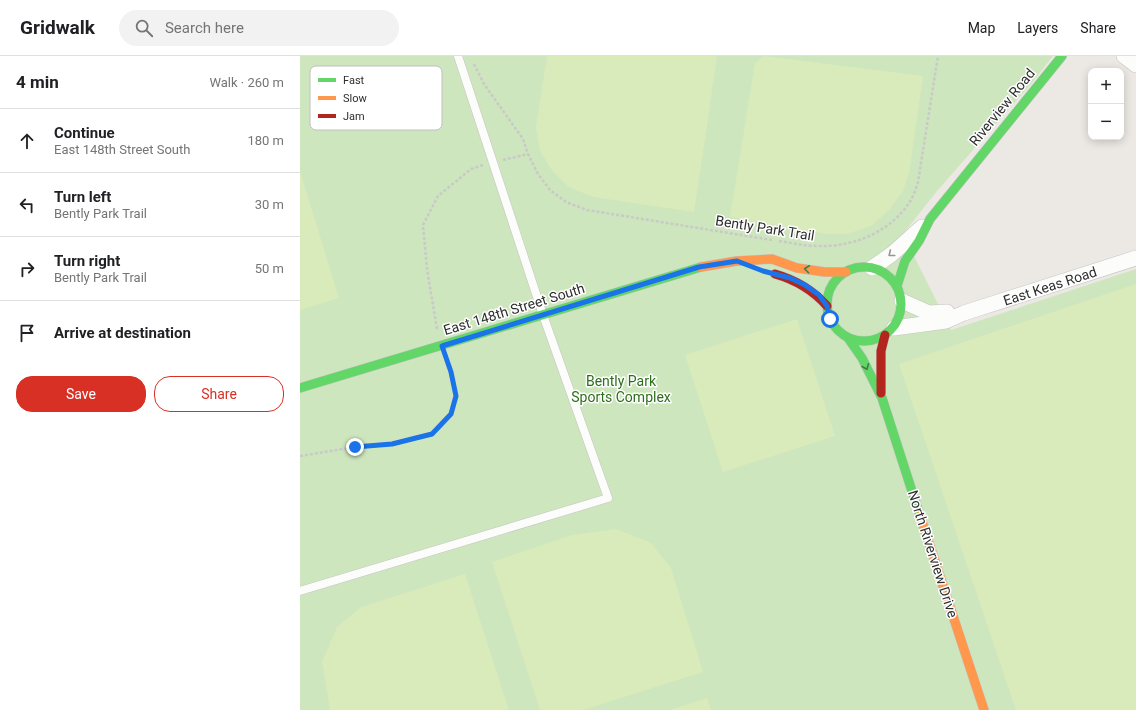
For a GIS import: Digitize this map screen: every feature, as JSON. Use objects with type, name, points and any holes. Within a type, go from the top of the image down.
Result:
[{"type":"street","name":"Riverview Road","points":[[930,219],[1062,56]]},
{"type":"street","points":[[1124,56],[1136,65]]},
{"type":"street","points":[[872,268],[892,254],[930,219]]},
{"type":"street","points":[[897,286],[905,261],[930,219]]},
{"type":"street","name":"East Keas Road","points":[[890,331],[946,321],[964,313],[1136,258]]},
{"type":"street","name":"East 148th Street South","points":[[300,388],[699,267],[737,261],[772,259],[797,268],[825,272],[846,272]]},
{"type":"street","name":"East 148th Street South","points":[[737,261],[756,268]]},
{"type":"street","points":[[769,272],[790,278],[805,285],[819,295],[827,306],[830,319],[837,330],[848,338],[861,341],[874,340],[890,331],[899,320],[902,310],[902,301],[897,286],[891,277],[882,271],[863,267],[854,268],[846,272],[834,282],[830,290],[827,306]]},
{"type":"street","name":"East Keas Road","points":[[902,301],[929,313],[964,313]]},
{"type":"street","name":"North Riverview Drive","points":[[882,398],[881,351],[890,331]]},
{"type":"street","name":"North Riverview Drive","points":[[848,338],[862,358],[882,398],[984,710]]},
{"type":"lane","points":[[300,591],[608,498],[543,315],[458,56]]},
{"type":"path","name":"Bently Park Trail","points":[[474,63],[484,84],[523,139],[528,154],[538,174],[550,190],[566,202],[587,210],[819,246],[844,244],[867,238],[885,228],[901,214],[912,198],[918,182],[938,56]]},
{"type":"path","points":[[300,456],[355,447],[392,444],[432,434],[451,414],[456,396],[451,372],[435,320],[427,269],[423,225],[438,196],[471,169],[528,154]]},
{"type":"green space","name":"Bently Park Sports Complex","points":[[300,56],[1053,56],[1031,84],[937,191],[903,234],[951,330],[1136,269],[1136,710],[300,710]]},
{"type":"green space","points":[[547,56],[716,56],[717,58],[694,212],[593,197],[569,187],[553,172],[540,151],[536,127]]},
{"type":"green space","points":[[764,56],[923,76],[909,173],[903,191],[889,210],[871,226],[847,234],[827,234],[730,217],[755,63]]},
{"type":"green space","points":[[300,171],[339,298],[300,310]]},
{"type":"green space","points":[[1136,284],[1136,710],[1016,710],[899,364]]},
{"type":"green space","points":[[797,319],[835,436],[723,472],[685,355]]},
{"type":"green space","points":[[616,529],[651,543],[671,568],[703,672],[583,710],[540,710],[492,562],[572,535]]},
{"type":"green space","points":[[465,574],[509,710],[330,710],[322,662],[337,627],[361,607]]},
{"type":"green space","points":[[707,698],[711,710],[670,710]]},
{"type":"traffic: fast","points":[[897,286],[905,261],[919,241],[930,219],[1062,56]]},
{"type":"traffic: fast","points":[[300,388],[701,267]]},
{"type":"traffic: fast","points":[[857,267],[871,267],[885,273],[895,283],[901,297],[901,304],[901,311],[895,325],[885,335],[871,341],[857,341],[843,335],[833,325],[827,311],[827,297],[833,283],[843,273],[857,267]]},
{"type":"traffic: fast","points":[[848,338],[862,358],[882,398],[920,516]]},
{"type":"traffic: slow","points":[[701,267],[737,261],[772,259],[797,268],[825,272],[846,272]]},
{"type":"traffic: slow","points":[[920,516],[984,710]]},
{"type":"traffic: jam","points":[[775,274],[790,279],[803,286],[816,295],[827,306]]},
{"type":"traffic: jam","points":[[881,393],[881,351],[885,335]]},
{"type":"route","points":[[355,447],[392,444],[432,434],[451,414],[456,396],[451,372],[442,346],[699,267],[737,261],[763,271],[790,278],[805,285],[819,295],[827,306],[830,319]]}]
